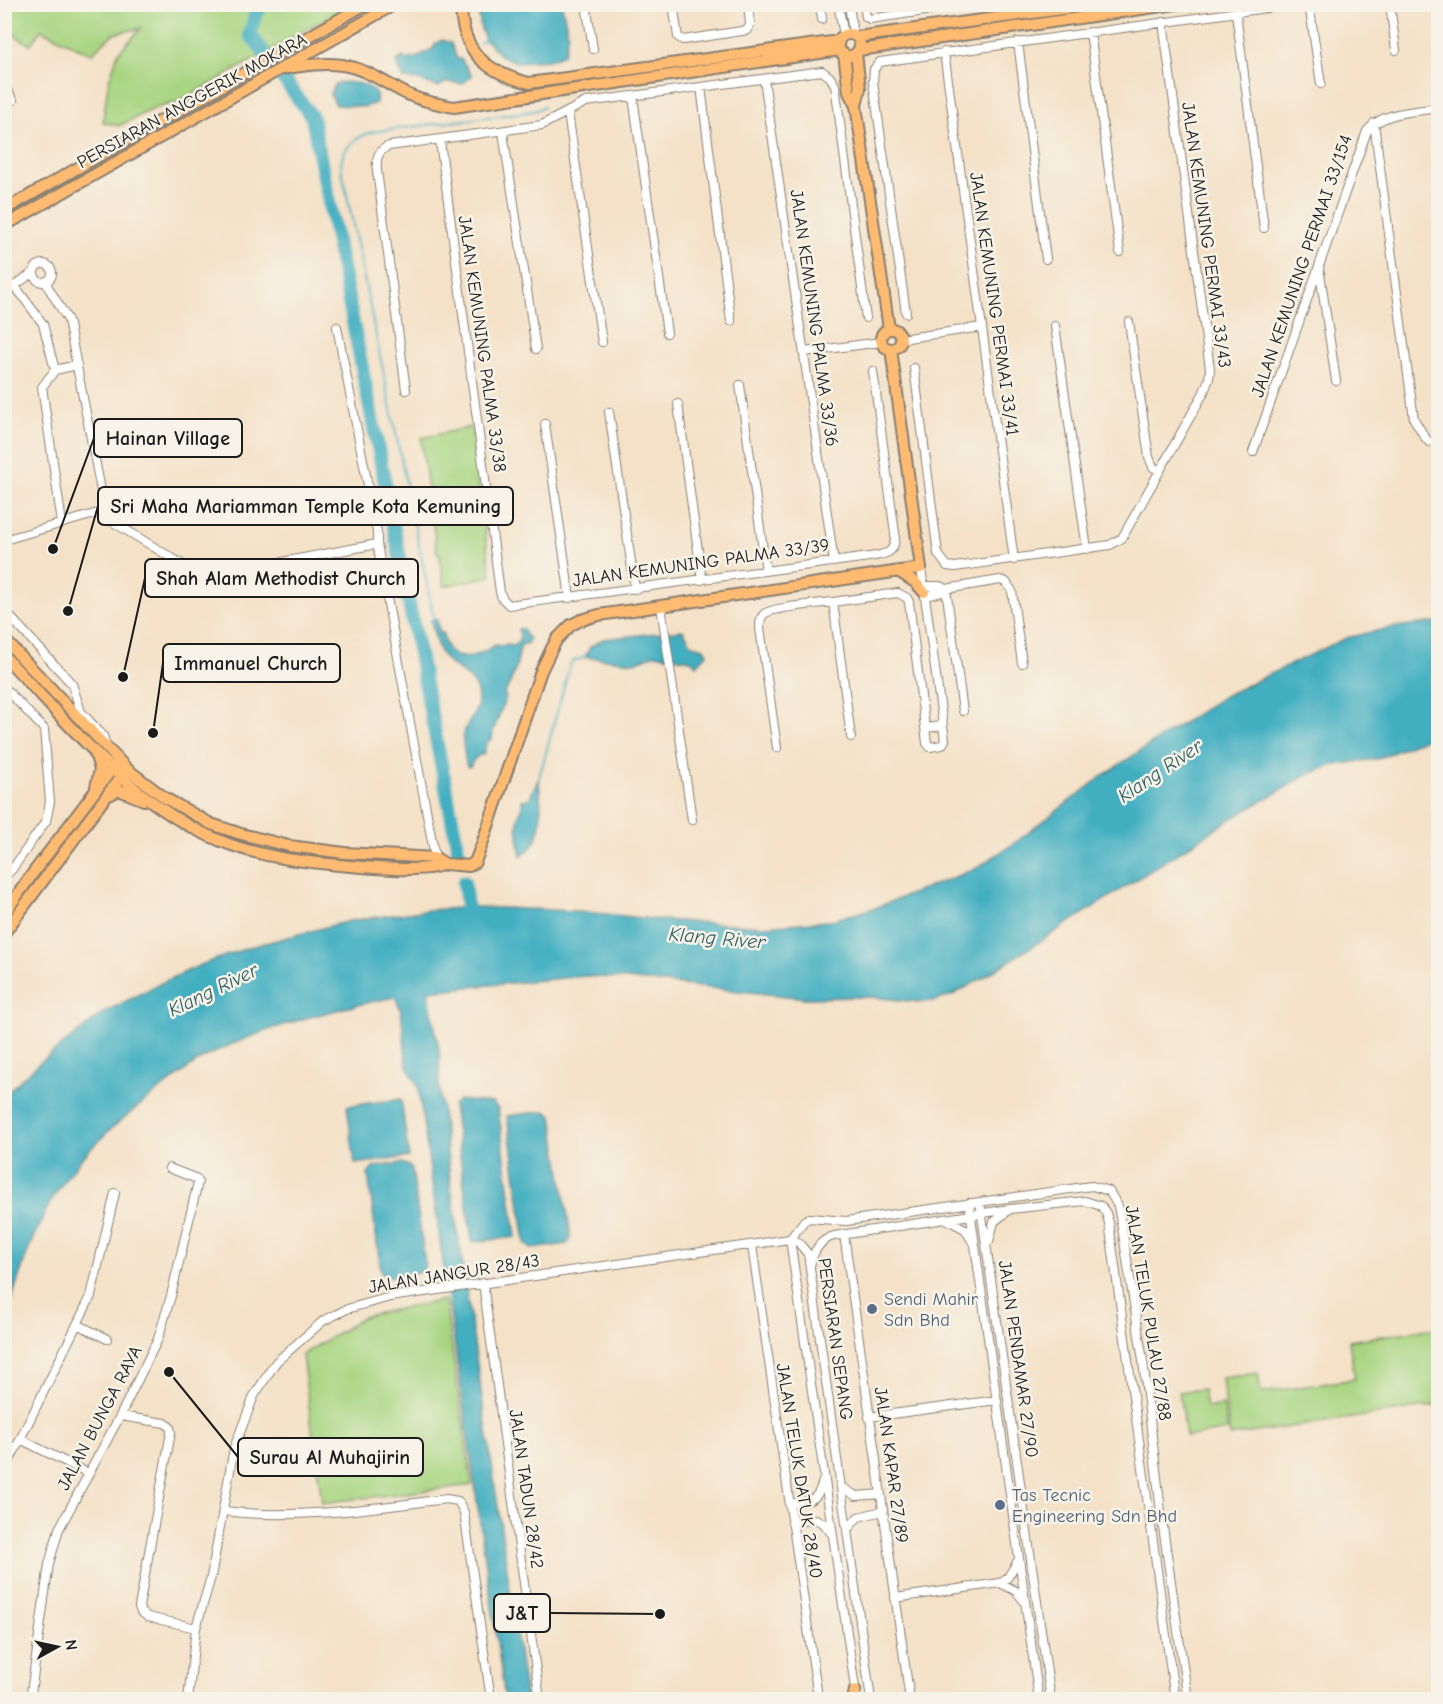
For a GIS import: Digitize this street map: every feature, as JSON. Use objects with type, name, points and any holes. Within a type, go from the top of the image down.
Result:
[{"type":"main road","name":"PERSIARAN ANGGERIK MOKARA","points":[[4,210],[366,4]]},
{"type":"main road","name":"PERSIARAN ANGGERIK MOKARA","points":[[4,226],[395,4]]},
{"type":"main road","points":[[461,4],[465,36],[479,60],[510,78],[529,83],[860,42],[858,51],[860,89],[856,106]]},
{"type":"main road","points":[[282,69],[329,64],[342,65],[377,77],[411,96],[430,103],[454,107],[846,42],[1099,4]]},
{"type":"main road","points":[[846,42],[849,56],[858,51],[1176,4]]},
{"type":"main road","points":[[846,42],[849,92],[856,106],[889,329]]},
{"type":"main road","points":[[889,329],[897,331],[901,339],[899,345],[891,349],[885,347],[881,342],[881,335],[889,329]]},
{"type":"main road","points":[[891,349],[921,568]]},
{"type":"main road","name":"JALAN KEMUNING PALMA 33/39","points":[[439,864],[470,866],[474,862],[541,671],[557,639],[571,625],[599,615],[921,568]]},
{"type":"main road","points":[[898,571],[924,591]]},
{"type":"main road","points":[[4,639],[107,747],[119,769],[158,806]]},
{"type":"main road","points":[[4,656],[94,750],[119,769],[211,824],[289,846],[439,864]]},
{"type":"main road","points":[[4,933],[100,794],[100,770],[94,750]]},
{"type":"main road","points":[[4,914],[119,769]]},
{"type":"main road","points":[[100,794],[119,790],[158,806],[199,832],[266,856],[357,867],[439,864]]},
{"type":"street","points":[[586,4],[593,49]]},
{"type":"street","points":[[673,4],[680,40],[748,30],[750,27],[748,4]]},
{"type":"street","points":[[820,4],[822,19]]},
{"type":"street","points":[[838,4],[846,42]]},
{"type":"street","points":[[846,42],[849,4]]},
{"type":"street","points":[[864,4],[865,16],[870,19],[931,10],[937,5]]},
{"type":"street","points":[[906,313],[873,82],[876,65],[886,60],[1295,4]]},
{"type":"street","points":[[1309,4],[1321,84]]},
{"type":"street","points":[[1390,4],[1396,50]]},
{"type":"street","points":[[1236,13],[1264,228]]},
{"type":"street","name":"JALAN KEMUNING PERMAI 33/43","points":[[914,368],[938,554],[947,566],[1014,560],[1110,546],[1122,538],[1203,394],[1210,369],[1193,258],[1163,22]]},
{"type":"street","points":[[1090,32],[1120,252]]},
{"type":"street","points":[[1018,42],[1046,259]]},
{"type":"street","name":"JALAN KEMUNING PERMAI 33/41","points":[[945,52],[1014,560]]},
{"type":"street","points":[[406,390],[376,171],[378,156],[382,149],[389,146],[440,141],[542,125],[586,102],[822,71],[830,77],[835,86],[866,318]]},
{"type":"street","name":"JALAN KEMUNING PALMA 33/36","points":[[764,79],[834,562]]},
{"type":"street","points":[[4,86],[13,100],[4,104]]},
{"type":"street","points":[[701,87],[731,321]]},
{"type":"street","points":[[633,97],[667,333]]},
{"type":"street","name":"JALAN KEMUNING PERMAI 33/154","points":[[1253,452],[1359,147],[1367,131],[1384,116],[1438,108]]},
{"type":"street","points":[[568,113],[602,342]]},
{"type":"street","points":[[1374,123],[1414,419],[1429,442]]},
{"type":"street","points":[[503,132],[536,349]]},
{"type":"street","name":"JALAN KEMUNING PALMA 33/38","points":[[440,141],[502,598],[509,605],[524,605]]},
{"type":"street","points":[[1359,147],[1371,146],[1379,160]]},
{"type":"street","points":[[4,293],[34,273],[38,266],[46,265],[51,269],[51,274],[46,281]]},
{"type":"street","points":[[1319,266],[1336,381]]},
{"type":"street","points":[[34,273],[38,280],[46,281]]},
{"type":"street","points":[[46,281],[68,320],[105,512],[113,522],[198,574],[207,576],[376,544]]},
{"type":"street","points":[[15,286],[43,324],[55,370]]},
{"type":"street","points":[[1306,300],[1318,299],[1325,305]]},
{"type":"street","points":[[1129,322],[1149,458],[1153,467],[1160,471]]},
{"type":"street","points":[[1055,326],[1087,549]]},
{"type":"street","points":[[337,327],[377,532],[376,544],[439,864]]},
{"type":"street","points":[[901,339],[982,327]]},
{"type":"street","points":[[804,352],[881,342]]},
{"type":"street","points":[[62,523],[42,387],[55,370],[77,365]]},
{"type":"street","name":"JALAN KEMUNING PALMA 33/39","points":[[524,605],[834,562],[890,551],[895,545],[895,533],[873,371]]},
{"type":"street","points":[[740,385],[766,571]]},
{"type":"street","points":[[678,404],[702,580]]},
{"type":"street","points":[[609,412],[635,589]]},
{"type":"street","points":[[545,424],[570,598]]},
{"type":"street","points":[[4,540],[105,512]]},
{"type":"street","points":[[777,748],[760,628],[761,619],[765,614],[781,609],[833,604],[898,593],[907,598],[909,602],[928,746],[942,745],[945,740],[921,568]]},
{"type":"street","points":[[924,591],[940,586],[946,589],[1000,580],[1006,582],[1012,591],[1022,663]]},
{"type":"street","points":[[946,589],[963,711]]},
{"type":"street","points":[[833,604],[852,737]]},
{"type":"street","points":[[661,606],[692,820]]},
{"type":"street","points":[[4,610],[72,684],[81,712],[103,736],[107,747]]},
{"type":"street","points":[[4,687],[44,729],[50,802],[46,820],[14,868],[4,878]]},
{"type":"street","points":[[925,728],[942,726]]},
{"type":"street","name":"JALAN BUNGA RAYA","points":[[30,1700],[49,1564],[59,1529],[158,1340],[171,1296],[198,1182],[197,1179],[169,1168]]},
{"type":"street","name":"JALAN TELUK PULAU 27/88","points":[[790,1239],[809,1218],[846,1221],[1092,1186],[1109,1191],[1118,1206],[1143,1361],[1162,1520],[1188,1700]]},
{"type":"street","points":[[4,1472],[22,1440],[91,1296],[115,1193]]},
{"type":"street","name":"JALAN TELUK PULAU 27/88","points":[[810,1266],[813,1255],[822,1242],[827,1238],[844,1234],[1010,1209],[1085,1201],[1101,1206],[1106,1213],[1175,1700]]},
{"type":"street","name":"JALAN PENDAMAR 27/90","points":[[980,1202],[1051,1700]]},
{"type":"street","name":"JALAN PENDAMAR 27/90","points":[[969,1203],[1039,1700]]},
{"type":"street","points":[[988,1254],[994,1222],[1010,1209]]},
{"type":"street","points":[[945,1219],[966,1229],[977,1257]]},
{"type":"street","name":"JALAN KAPAR 27/89","points":[[844,1234],[910,1700]]},
{"type":"street","name":"JALAN JANGUR 28/43","points":[[188,1700],[196,1628],[211,1577],[234,1448],[254,1395],[276,1362],[310,1331],[348,1309],[390,1297],[790,1239]]},
{"type":"street","name":"PERSIARAN SEPANG","points":[[855,1696],[790,1239],[806,1249],[810,1266],[872,1700]]},
{"type":"street","name":"JALAN TELUK DATUK 28/40","points":[[752,1246],[817,1690],[814,1700]]},
{"type":"street","name":"JALAN TADUN 28/42","points":[[483,1283],[540,1700]]},
{"type":"street","points":[[77,1324],[107,1339]]},
{"type":"street","points":[[805,1341],[820,1339]]},
{"type":"street","points":[[869,1417],[997,1400]]},
{"type":"street","points":[[120,1416],[165,1423],[170,1427],[171,1432],[139,1607],[141,1612],[148,1617],[196,1628]]},
{"type":"street","points":[[22,1440],[88,1473]]},
{"type":"street","points":[[789,1504],[815,1499],[819,1494],[824,1477]]},
{"type":"street","points":[[841,1487],[856,1496],[881,1494]]},
{"type":"street","points":[[223,1511],[314,1514],[446,1499],[458,1501],[464,1512],[492,1700]]},
{"type":"street","points":[[847,1530],[858,1517],[883,1511]]},
{"type":"street","points":[[792,1523],[816,1519],[824,1524],[832,1534]]},
{"type":"street","points":[[895,1598],[1000,1583],[1008,1577],[1019,1559]]},
{"type":"street","points":[[1000,1583],[1016,1591],[1025,1602]]},
{"type":"green space","points":[[5,4],[350,5],[179,102],[155,108],[119,126],[103,122],[108,84],[118,53],[141,28],[113,34],[91,54],[41,30],[30,45],[10,32],[5,40]]},
{"type":"green space","points":[[471,427],[491,576],[444,586],[439,553],[437,553],[421,438]]},
{"type":"green space","points":[[445,1300],[472,1485],[322,1503],[302,1355],[365,1316]]},
{"type":"green space","points":[[1434,1328],[1438,1358],[1438,1405],[1230,1436],[1222,1378],[1258,1373],[1261,1393],[1355,1379],[1349,1341]]},
{"type":"green space","points":[[1203,1389],[1206,1408],[1223,1405],[1227,1430],[1186,1437],[1179,1392]]},
{"type":"water","points":[[481,5],[562,5],[568,34],[564,54],[549,60],[516,62],[502,57],[485,39],[479,17]]},
{"type":"water","points":[[442,40],[451,43],[457,59],[461,59],[472,76],[462,84],[448,82],[438,87],[418,80],[404,79],[396,61],[403,57],[406,61],[416,58],[434,48],[435,44]]},
{"type":"water","points":[[345,82],[362,84],[372,89],[375,92],[376,103],[365,107],[336,105],[330,94],[335,84]]},
{"type":"water","points":[[437,619],[440,634],[443,633],[448,648],[456,656],[468,657],[496,645],[512,646],[518,643],[520,636],[518,629],[523,629],[529,638],[527,644],[522,644],[520,649],[516,668],[504,694],[506,697],[492,739],[486,744],[483,755],[479,755],[471,766],[467,767],[463,736],[476,710],[477,692],[471,680],[446,660],[440,651],[431,620]]},
{"type":"water","name":"Klang River","points":[[1438,622],[1438,734],[1377,759],[1334,765],[1309,774],[1231,819],[953,995],[934,1001],[920,1002],[869,997],[804,998],[585,976],[428,991],[440,1055],[439,1085],[451,1186],[526,1699],[505,1699],[418,1086],[407,1066],[401,1010],[395,997],[274,1028],[227,1046],[195,1063],[137,1107],[94,1145],[58,1190],[41,1220],[27,1253],[5,1320],[5,1100],[11,1089],[38,1064],[103,1013],[161,983],[203,964],[250,947],[349,921],[429,910],[476,907],[577,911],[661,920],[761,926],[828,921],[875,908],[975,869],[1012,845],[1105,774],[1224,696],[1346,638],[1394,627]]},
{"type":"water","points":[[683,630],[692,645],[704,648],[707,654],[697,665],[691,660],[655,654],[635,662],[585,657],[590,647],[603,639]]},
{"type":"water","points":[[539,778],[541,810],[539,831],[530,849],[521,856],[517,829],[522,800],[529,799]]},
{"type":"water","points":[[401,1099],[409,1157],[355,1164],[347,1106]]},
{"type":"water","points":[[459,1100],[493,1103],[498,1109],[516,1237],[472,1242],[453,1105]]},
{"type":"water","points":[[546,1111],[552,1116],[571,1237],[567,1244],[531,1249],[525,1243],[507,1116]]},
{"type":"water","points":[[401,1163],[412,1169],[425,1264],[422,1272],[386,1277],[381,1273],[368,1174],[374,1167]]},
{"type":"waterway","points":[[264,4],[255,15],[250,34],[312,117],[459,854]]},
{"type":"waterway","points":[[480,43],[485,39]]},
{"type":"waterway","points":[[434,619],[341,166],[342,159],[350,144],[371,132],[534,111],[544,107]]},
{"type":"waterway","points":[[539,778],[570,665],[573,661],[585,657]]},
{"type":"waterway","points":[[464,882],[469,924]]},
{"type":"place","name":"Hainan Village","points":[[53,549]]},
{"type":"place","name":"Sri Maha Mariamman Temple Kota Kemuning","points":[[68,611]]},
{"type":"place","name":"Shah Alam Methodist Church","points":[[123,677]]},
{"type":"place","name":"Immanuel Church","points":[[153,733]]},
{"type":"place","name":"Sendi Mahir Sdn Bhd","points":[[872,1309]]},
{"type":"place","name":"Surau Al Muhajirin","points":[[169,1372]]},
{"type":"place","name":"Tas Tecnic Engineering Sdn Bhd","points":[[1000,1505]]},
{"type":"place","name":"J&T","points":[[660,1614]]}]
